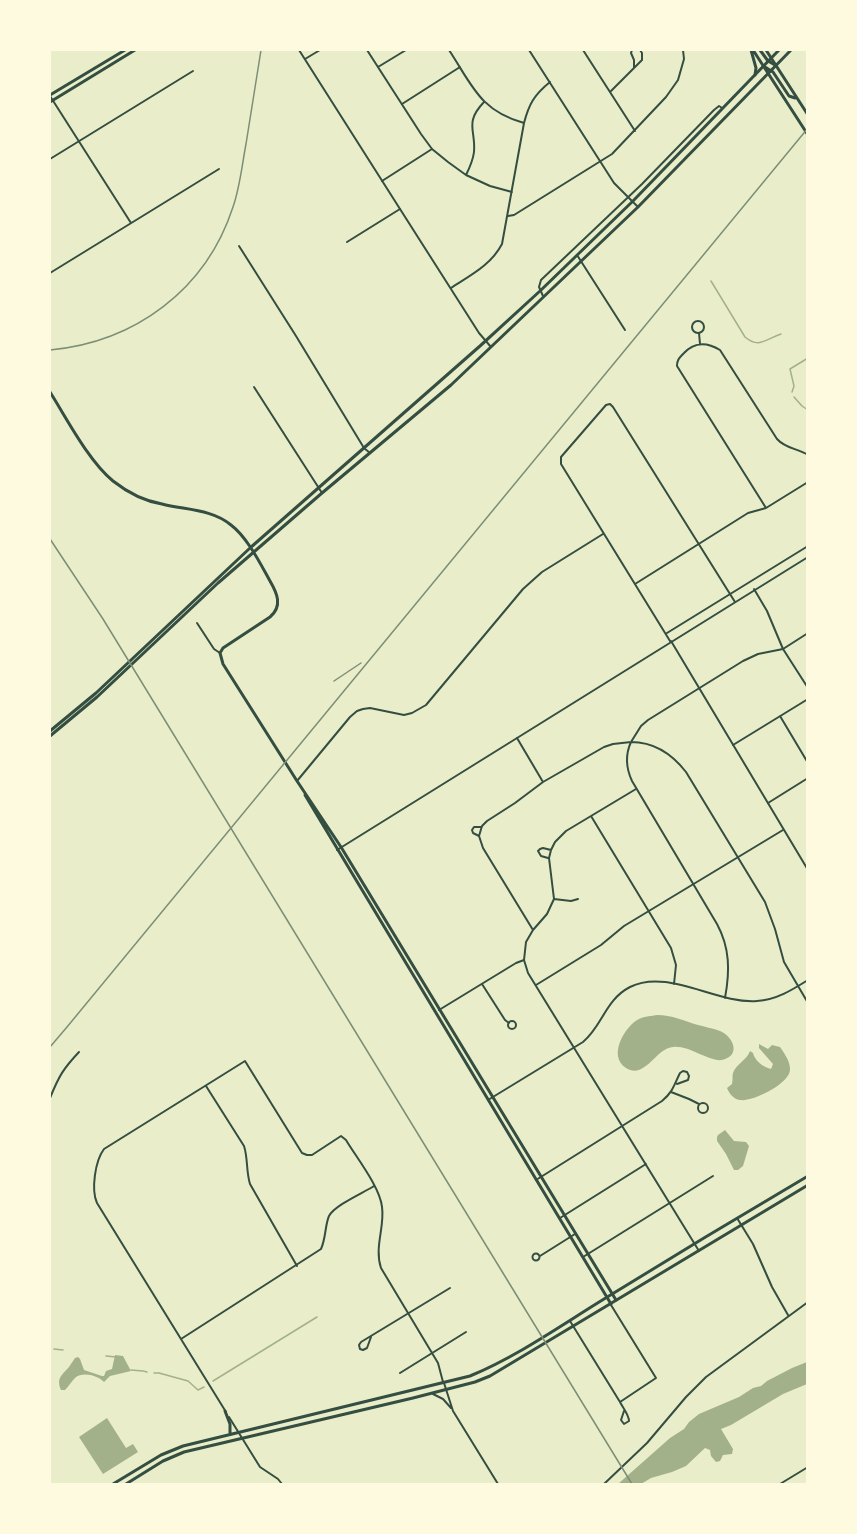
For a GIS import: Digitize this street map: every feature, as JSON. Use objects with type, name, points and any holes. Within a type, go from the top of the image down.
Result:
[{"type":"main road","points":[[50,96],[125,50]]},
{"type":"main road","points":[[51,101],[135,50]]},
{"type":"main road","points":[[752,50],[789,96],[796,98]]},
{"type":"main road","points":[[752,50],[756,68],[755,75]]},
{"type":"main road","points":[[760,50],[776,66],[807,115]]},
{"type":"main road","points":[[766,50],[770,60]]},
{"type":"main road","points":[[50,736],[88,705],[179,614],[250,548],[540,291],[633,201],[721,107],[779,50]]},
{"type":"main road","points":[[50,731],[117,676],[218,583],[322,493],[451,385],[638,207],[791,50]]},
{"type":"main road","points":[[770,72],[807,135]]},
{"type":"main road","points":[[50,392],[92,458],[112,481],[132,494],[153,502],[217,516],[239,532],[254,554],[276,592],[277,607],[270,617],[222,648],[220,653],[223,664],[341,847],[616,1300]]},
{"type":"main road","points":[[297,781],[611,1304]]},
{"type":"main road","points":[[112,1485],[161,1455],[183,1446],[470,1377],[540,1340],[807,1176]]},
{"type":"main road","points":[[126,1485],[163,1461],[184,1452],[433,1394],[490,1376],[807,1185]]},
{"type":"main road","points":[[225,1411],[230,1424],[230,1434]]},
{"type":"main road","points":[[278,1423],[279,1430]]},
{"type":"main road","points":[[271,1424],[273,1432]]},
{"type":"street","points":[[299,50],[399,210],[491,347]]},
{"type":"street","points":[[305,59],[320,50]]},
{"type":"street","points":[[367,50],[432,148],[466,174],[490,186],[512,192]]},
{"type":"street","points":[[378,67],[406,50]]},
{"type":"street","points":[[449,50],[475,92],[484,102],[502,116],[524,123]]},
{"type":"street","points":[[530,50],[614,183],[638,207]]},
{"type":"street","points":[[583,50],[635,131]]},
{"type":"street","points":[[632,50],[634,68]]},
{"type":"street","points":[[610,92],[642,60],[640,50]]},
{"type":"street","points":[[508,216],[514,215],[612,154],[666,98],[678,80],[684,59],[683,50]]},
{"type":"street","points":[[402,104],[460,67]]},
{"type":"street","points":[[50,159],[192,71]]},
{"type":"street","points":[[451,288],[488,263],[497,254],[502,244],[528,107],[538,92],[550,82]]},
{"type":"street","points":[[50,96],[51,101],[131,223]]},
{"type":"street","points":[[466,174],[474,151],[472,124],[484,102]]},
{"type":"street","points":[[544,297],[540,291],[541,280],[721,107]]},
{"type":"street","points":[[382,181],[432,148]]},
{"type":"street","points":[[50,273],[219,170]]},
{"type":"street","points":[[347,243],[399,210]]},
{"type":"street","points":[[238,246],[364,448],[370,453]]},
{"type":"street","points":[[577,255],[625,330]]},
{"type":"street","points":[[699,333],[700,344]]},
{"type":"street","points":[[766,508],[677,366],[678,360],[688,349],[700,344],[712,345],[723,353],[779,442],[807,455]]},
{"type":"street","points":[[254,387],[322,493]]},
{"type":"street","points":[[735,602],[614,407],[609,404],[603,407],[560,460],[561,464],[671,641],[807,870]]},
{"type":"street","points":[[635,584],[748,513],[766,508],[807,482]]},
{"type":"street","points":[[297,781],[357,711],[370,708],[404,715],[426,705],[523,589],[543,572],[603,534]]},
{"type":"street","points":[[666,633],[807,546]]},
{"type":"street","points":[[337,850],[807,556]]},
{"type":"street","points":[[754,589],[767,611],[783,648],[807,688]]},
{"type":"street","points":[[197,623],[214,649],[220,653]]},
{"type":"street","points":[[725,998],[729,974],[726,945],[717,924],[629,776],[627,754],[631,742],[641,726],[648,720],[748,658],[783,648],[807,633]]},
{"type":"street","points":[[733,745],[807,699]]},
{"type":"street","points":[[780,716],[807,763]]},
{"type":"street","points":[[516,737],[543,782]]},
{"type":"street","points":[[478,836],[481,827],[487,821],[543,782],[604,747],[639,742],[658,748],[677,761],[686,772],[768,909],[784,962],[807,1004]]},
{"type":"street","points":[[768,803],[807,778]]},
{"type":"street","points":[[636,789],[566,831],[551,850],[549,858],[554,899],[544,919],[532,930],[525,948],[524,960],[528,973],[573,1048],[699,1251]]},
{"type":"street","points":[[591,816],[670,948],[676,965],[674,984]]},
{"type":"street","points":[[481,827],[474,827],[473,833],[478,836],[532,930]]},
{"type":"street","points":[[536,986],[601,945],[624,926],[783,830]]},
{"type":"street","points":[[549,858],[541,856],[538,851],[543,848],[551,850]]},
{"type":"street","points":[[554,899],[571,901],[578,899]]},
{"type":"street","points":[[435,1012],[524,960]]},
{"type":"street","points":[[488,1100],[587,1038],[616,996],[633,986],[647,982],[661,982],[743,1001],[777,997],[807,980]]},
{"type":"street","points":[[482,984],[509,1023]]},
{"type":"street","points":[[50,1098],[58,1076],[79,1052]]},
{"type":"street","points":[[282,1485],[278,1479],[260,1467],[96,1200],[93,1190],[99,1156],[104,1149],[245,1061],[300,1151],[312,1155],[343,1136],[374,1186],[382,1205],[378,1251],[380,1263],[438,1363],[453,1411]]},
{"type":"street","points":[[536,1180],[662,1101],[671,1092],[680,1073],[687,1072],[688,1080],[676,1084]]},
{"type":"street","points":[[206,1086],[244,1146],[250,1184],[297,1266]]},
{"type":"street","points":[[671,1092],[699,1105]]},
{"type":"street","points":[[560,1218],[646,1164]]},
{"type":"street","points":[[583,1257],[713,1176]]},
{"type":"street","points":[[181,1339],[321,1249],[330,1215],[374,1186]]},
{"type":"street","points":[[737,1218],[753,1244],[771,1287],[788,1315]]},
{"type":"street","points":[[540,1256],[575,1234]]},
{"type":"street","points":[[371,1337],[367,1348],[360,1349],[360,1343],[450,1288]]},
{"type":"street","points":[[604,1485],[647,1443],[706,1377],[807,1302]]},
{"type":"street","points":[[611,1304],[655,1376],[655,1380],[620,1402]]},
{"type":"street","points":[[570,1320],[624,1411]]},
{"type":"street","points":[[400,1373],[466,1332]]},
{"type":"street","points":[[433,1394],[443,1398],[453,1411],[498,1485]]},
{"type":"street","points":[[780,1485],[807,1467]]},
{"type":"shaded area","points":[[657,1015],[673,1017],[720,1031],[732,1042],[732,1055],[717,1060],[686,1048],[673,1047],[661,1052],[639,1070],[633,1071],[626,1068],[618,1056],[618,1049],[624,1034],[639,1019]]},
{"type":"shaded area","points":[[759,1044],[768,1049],[772,1045],[780,1047],[789,1063],[789,1074],[778,1085],[762,1095],[740,1100],[732,1096],[727,1088],[732,1084],[734,1070],[750,1051],[765,1067],[771,1069],[773,1064],[759,1048]]},
{"type":"shaded area","points":[[725,1130],[734,1141],[746,1142],[749,1146],[743,1166],[738,1170],[734,1170],[717,1141],[718,1135]]},
{"type":"shaded area","points":[[115,1355],[123,1356],[131,1371],[110,1376],[104,1382],[94,1376],[78,1376],[65,1390],[61,1390],[60,1377],[75,1358],[80,1359],[84,1370],[104,1376],[106,1371],[112,1369]]},
{"type":"shaded area","points":[[807,1362],[807,1384],[783,1394],[721,1429],[733,1449],[732,1454],[723,1455],[720,1461],[716,1462],[710,1450],[705,1448],[686,1466],[672,1472],[651,1478],[641,1484],[618,1484],[699,1414],[739,1397]]},
{"type":"shaded area","points":[[107,1418],[126,1448],[133,1444],[138,1452],[103,1474],[79,1437]]},
{"type":"waterway","points":[[711,281],[745,337],[750,341],[759,343],[781,334]]},
{"type":"waterway","points":[[792,392],[794,386],[790,369],[808,358]]},
{"type":"waterway","points":[[794,397],[808,410]]},
{"type":"waterway","points":[[213,1381],[317,1317]]},
{"type":"waterway","points":[[54,1349],[63,1350]]},
{"type":"waterway","points":[[106,1356],[116,1357]]},
{"type":"waterway","points":[[131,1370],[147,1372]]},
{"type":"waterway","points":[[154,1373],[188,1381],[198,1390],[204,1387]]},
{"type":"railway","points":[[50,350],[81,345],[111,336],[138,323],[163,307],[186,287],[205,263],[221,237],[233,207],[241,176],[261,50]]},
{"type":"railway","points":[[50,1047],[808,128]]},
{"type":"railway","points":[[50,539],[103,619],[632,1484]]},
{"type":"railway","points":[[334,681],[361,663]]}]
